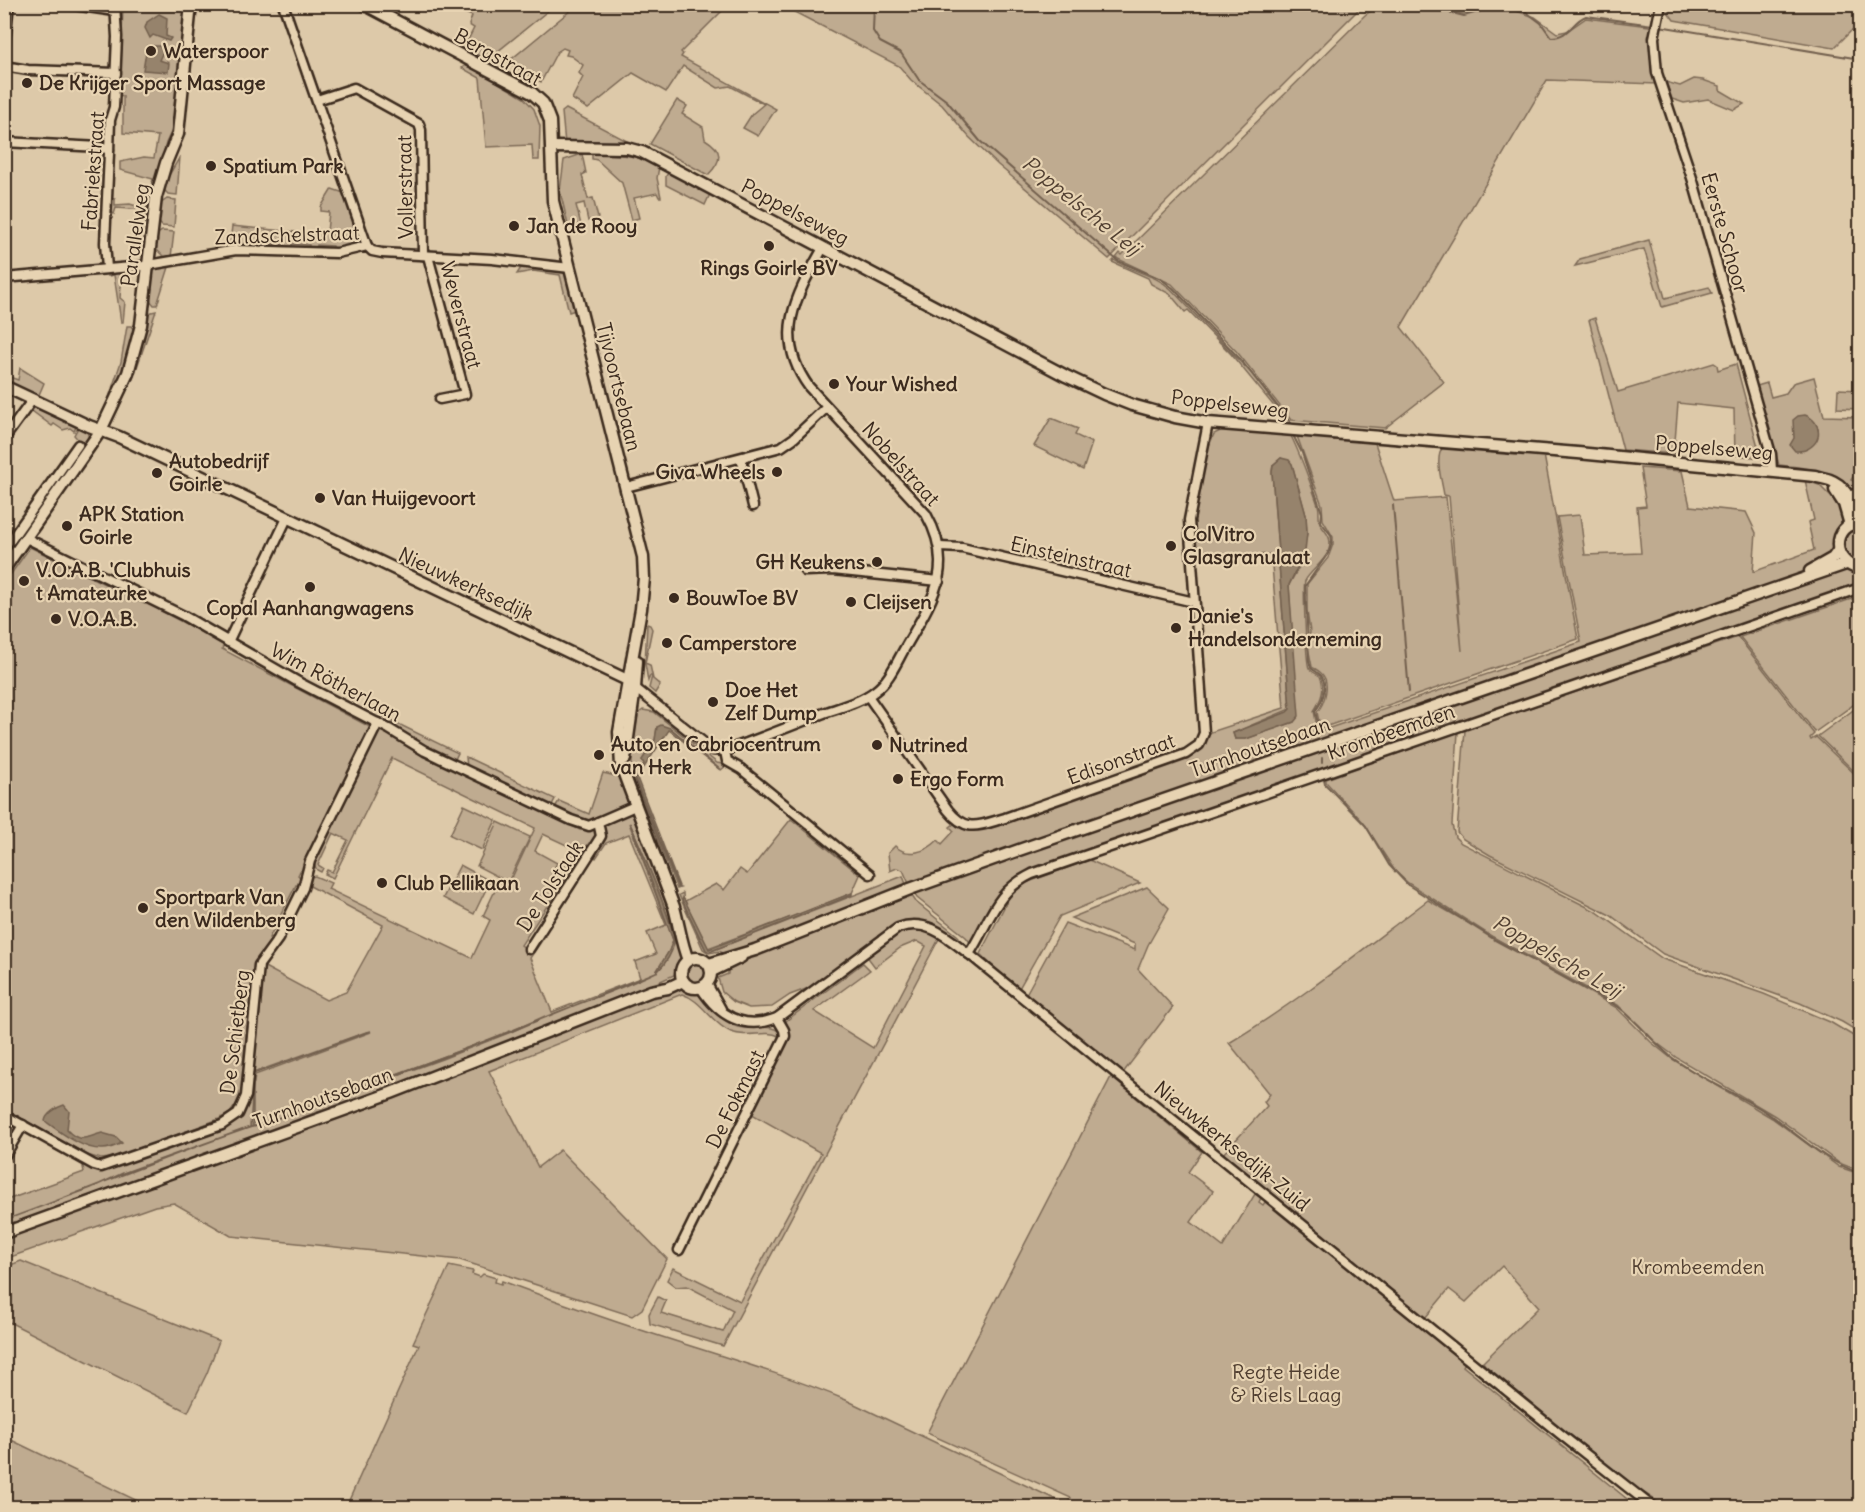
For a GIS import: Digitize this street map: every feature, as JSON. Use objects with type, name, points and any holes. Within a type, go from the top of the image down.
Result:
[{"type":"street","points":[[4,50],[9,4]]},
{"type":"street","points":[[67,4],[115,8]]},
{"type":"street","name":"Parallelweg","points":[[4,569],[101,430],[122,388],[134,356],[141,325],[156,197],[163,171],[178,134],[191,4]]},
{"type":"street","points":[[283,4],[367,246]]},
{"type":"street","name":"Bergstraat","points":[[364,4],[532,93],[543,103],[547,111],[552,128],[552,147]]},
{"type":"street","name":"Eerste Schoor","points":[[1661,4],[1654,48],[1657,73],[1705,221],[1771,454],[1772,471]]},
{"type":"street","name":"Fabriekstraat","points":[[107,268],[105,243],[110,120],[114,107],[116,73],[115,8]]},
{"type":"street","points":[[4,66],[28,70],[116,73]]},
{"type":"street","name":"Vollerstraat","points":[[317,100],[354,88],[419,124],[426,255]]},
{"type":"street","points":[[4,142],[100,147],[109,150]]},
{"type":"street","name":"Poppelseweg","points":[[552,147],[627,148],[642,152],[1104,394],[1158,413],[1208,423],[1772,471],[1821,478],[1836,483],[1848,496],[1857,522]]},
{"type":"street","name":"Tijvoortsebaan","points":[[552,147],[553,201],[644,566],[644,588],[631,685],[623,774],[680,928],[688,940],[691,959]]},
{"type":"street","name":"Zandschelstraat","points":[[4,278],[148,264],[236,250],[337,253],[367,246],[372,251],[570,268]]},
{"type":"street","name":"Nobelstraat","points":[[725,751],[868,696],[887,679],[932,600],[939,581],[940,547],[926,514],[808,387],[799,373],[790,349],[789,333],[793,308],[823,248]]},
{"type":"street","name":"Weverstraat","points":[[426,255],[465,394],[440,399]]},
{"type":"street","name":"Nieuwkerksedijk","points":[[4,386],[287,518],[631,685],[713,750],[725,751],[727,761],[741,769],[870,874]]},
{"type":"street","points":[[4,439],[33,399]]},
{"type":"street","points":[[626,487],[781,447],[827,407]]},
{"type":"street","name":"Edisonstraat","points":[[868,696],[935,793],[963,825],[980,825],[1149,768],[1196,749],[1204,733],[1189,520],[1208,423]]},
{"type":"street","points":[[5,542],[11,540],[78,445]]},
{"type":"street","points":[[741,458],[753,506]]},
{"type":"street","points":[[1821,478],[1842,499],[1857,522],[1840,536],[1838,551],[1846,564],[1860,569]]},
{"type":"street","points":[[1848,496],[1860,492]]},
{"type":"street","points":[[228,642],[287,518]]},
{"type":"street","name":"Wim Rötherlaan","points":[[26,538],[142,595],[425,750],[571,820],[589,826],[635,806]]},
{"type":"street","name":"Einsteinstraat","points":[[940,547],[962,548],[1194,602]]},
{"type":"street","name":"Turnhoutsebaan","points":[[1780,586],[1821,566],[1833,558],[1838,551]]},
{"type":"street","name":"Turnhoutsebaan","points":[[710,968],[1018,850],[1846,564]]},
{"type":"street","points":[[805,571],[832,570],[939,581]]},
{"type":"street","name":"Krombeemden","points":[[969,954],[1001,897],[1013,884],[1032,874],[1860,588]]},
{"type":"street","name":"De Schietberg","points":[[4,1115],[101,1167],[222,1125],[238,1114],[246,1096],[259,965],[278,939],[303,888],[310,861],[378,723]]},
{"type":"street","name":"De Tolstaak","points":[[528,949],[555,911],[601,836],[598,822]]},
{"type":"street","name":"Nieuwkerksedijk-Zuid","points":[[777,1018],[887,935],[904,926],[924,926],[936,930],[969,954],[1654,1508]]},
{"type":"street","points":[[691,959],[704,960],[710,968],[711,978],[704,986],[691,987],[682,978],[682,968],[691,959]]},
{"type":"street","name":"Turnhoutsebaan","points":[[4,1233],[391,1093],[682,978]]},
{"type":"street","name":"De Fokmast","points":[[679,1250],[785,1036],[777,1018],[753,1024],[736,1020],[711,1003],[704,986]]},
{"type":"street","points":[[4,1157],[23,1125]]},
{"type":"green space","points":[[461,4],[555,5],[487,60],[464,48],[474,28],[469,25],[472,16],[458,10]]},
{"type":"green space","name":"Waterspoor","points":[[123,5],[186,5],[173,128],[166,143],[148,219],[145,219],[145,210],[116,208],[114,214],[109,206],[111,205],[110,198],[115,199],[115,205],[130,204],[146,209],[153,179],[120,170],[120,162],[144,157],[154,158],[158,136],[123,133],[123,96],[120,95]]},
{"type":"green space","points":[[577,5],[728,5],[681,52],[683,54],[681,57],[776,109],[758,136],[743,128],[752,114],[764,104],[730,86],[718,88],[683,66],[666,92],[633,73],[588,109],[572,99],[583,77],[579,73],[583,65],[566,55],[568,50],[563,48],[557,52],[541,82],[508,62]]},
{"type":"green space","points":[[781,5],[1363,5],[1109,259],[998,165],[969,137],[942,105],[911,80],[899,66]]},
{"type":"green space","points":[[1380,5],[1423,5],[1463,14],[1473,13],[1483,8],[1507,8],[1535,17],[1557,33],[1567,31],[1586,18],[1649,26],[1653,28],[1650,51],[1657,84],[1547,80],[1401,327],[1444,382],[1385,428],[1291,420],[1238,353],[1172,284],[1116,258],[1120,253],[1122,255],[1365,15]]},
{"type":"green space","points":[[1670,5],[1860,5],[1860,32],[1851,31],[1834,48],[1674,20],[1668,12]]},
{"type":"green space","points":[[467,64],[524,98],[534,109],[540,126],[539,160],[533,160],[532,145],[486,147],[480,78],[462,68]]},
{"type":"green space","points":[[1694,79],[1720,86],[1720,90],[1744,104],[1734,110],[1708,99],[1684,103],[1672,99],[1666,82],[1680,86]]},
{"type":"green space","points":[[677,100],[687,106],[682,114],[703,127],[705,139],[718,151],[716,165],[708,175],[650,144]]},
{"type":"green space","points":[[566,109],[627,141],[625,145],[565,144],[562,112]]},
{"type":"green space","points":[[582,154],[586,173],[582,175],[588,199],[593,198],[598,218],[588,221],[584,203],[576,205],[583,233],[580,233],[577,224],[568,225],[560,191],[564,160]]},
{"type":"green space","points":[[592,154],[634,157],[659,167],[657,178],[661,197],[657,193],[634,198],[639,218],[632,220],[622,183],[597,160],[592,159]]},
{"type":"green space","points":[[180,156],[177,195],[168,194],[163,189],[164,185]]},
{"type":"green space","points":[[669,172],[710,194],[705,205],[666,185],[666,176]]},
{"type":"green space","points":[[332,189],[344,193],[361,239],[357,245],[334,251],[333,246],[317,245],[316,250],[309,249],[309,245],[292,244],[292,249],[286,249],[285,244],[272,244],[271,249],[265,248],[265,243],[244,243],[243,246],[233,247],[230,243],[232,226],[318,234],[319,231],[327,232],[329,212],[321,211],[321,207]]},
{"type":"green space","points":[[167,199],[176,200],[174,227],[162,226],[157,220],[160,204]]},
{"type":"green space","points":[[162,231],[174,232],[171,257],[165,258],[158,251],[154,251],[156,235]]},
{"type":"green space","points":[[1649,240],[1665,298],[1709,287],[1712,293],[1662,307],[1644,249],[1575,266],[1580,259]]},
{"type":"green space","points":[[1114,260],[1158,280],[1171,289],[1251,373],[1287,420],[1283,420],[1231,354],[1188,310],[1185,312],[1170,294],[1151,284],[1148,278],[1112,262]]},
{"type":"green space","points":[[170,264],[157,305],[154,305],[149,299],[152,268]]},
{"type":"green space","points":[[522,266],[561,270],[566,273],[577,307],[575,310],[569,312],[560,275],[533,271],[517,274]]},
{"type":"green space","points":[[127,269],[128,274],[122,274],[120,298],[125,302],[123,322],[121,322],[114,275],[108,276],[108,274]]},
{"type":"green space","points":[[156,311],[133,379],[131,377],[140,350],[147,313]]},
{"type":"green space","points":[[1595,318],[1618,392],[1714,363],[1718,370],[1736,364],[1761,458],[1735,455],[1734,409],[1678,403],[1674,454],[1623,450],[1589,320]]},
{"type":"green space","points":[[127,326],[131,326],[135,331],[127,364],[106,413],[104,412],[121,362]]},
{"type":"green space","points":[[20,368],[44,383],[38,397],[5,381],[4,375],[18,380]]},
{"type":"green space","points":[[1814,377],[1824,416],[1860,417],[1860,480],[1853,477],[1851,480],[1860,484],[1860,490],[1852,491],[1835,478],[1818,471],[1779,465],[1757,386],[1767,383],[1771,397],[1786,393],[1793,383]]},
{"type":"green space","points":[[1838,389],[1860,390],[1860,409],[1837,408]]},
{"type":"green space","points":[[34,407],[76,427],[74,431],[70,428],[63,430],[54,424],[52,426],[32,411]]},
{"type":"green space","points":[[1051,418],[1078,429],[1075,435],[1092,443],[1083,470],[1034,446]]},
{"type":"green space","points":[[79,426],[87,431],[89,439],[42,509],[22,534],[19,532],[81,443],[74,435]]},
{"type":"green space","points":[[1224,429],[1291,436],[1319,507],[1320,523],[1329,537],[1329,549],[1324,559],[1308,576],[1304,586],[1308,663],[1310,669],[1320,676],[1323,685],[1321,699],[1314,711],[1318,732],[1581,642],[1557,517],[1580,515],[1585,555],[1641,553],[1637,507],[1646,506],[1640,468],[1682,471],[1690,506],[1746,512],[1756,533],[1753,572],[1814,550],[1808,522],[1814,520],[1805,480],[1819,485],[1838,502],[1846,519],[1834,552],[1808,570],[1787,580],[1289,752],[1257,760],[1228,774],[910,886],[903,870],[897,868],[890,871],[888,853],[895,846],[906,852],[917,852],[928,848],[938,840],[942,844],[954,831],[950,827],[954,824],[967,831],[980,830],[1189,757],[1201,750],[1208,733],[1284,708],[1271,554],[1194,559],[1193,521],[1205,455],[1214,434]],"holes":[[[1281,458],[1292,464],[1306,515],[1307,533],[1300,565],[1289,585],[1294,722],[1246,739],[1235,739],[1233,733],[1290,709],[1272,472],[1273,465]]]},
{"type":"green space","points":[[1297,436],[1375,443],[1394,501],[1446,497],[1462,651],[1449,496],[1444,495],[1439,470],[1440,452],[1443,447],[1544,455],[1578,639],[1320,727],[1317,712],[1324,698],[1326,682],[1320,672],[1312,667],[1308,647],[1310,632],[1307,584],[1328,558],[1333,537],[1323,520],[1322,505]]},
{"type":"green space","points":[[1860,528],[1860,561],[1847,555],[1844,543],[1849,532]]},
{"type":"green space","name":"Sportpark Van den Wildenberg","points":[[30,547],[145,604],[147,602],[224,644],[222,649],[370,727],[302,872],[300,871],[298,875],[303,880],[301,887],[296,885],[269,938],[274,941],[262,955],[250,1026],[247,1026],[240,1099],[230,1113],[219,1119],[111,1158],[101,1159],[87,1155],[5,1109],[4,576],[7,572],[11,574]]},
{"type":"green space","points":[[1841,567],[1860,574],[1860,586],[1006,887],[991,906],[972,945],[966,937],[917,898],[913,892],[1272,765],[1311,756],[1333,745]]},
{"type":"green space","points":[[1860,596],[1860,700],[1815,732],[1740,637]]},
{"type":"green space","points":[[647,624],[652,629],[645,663]]},
{"type":"green space","points":[[1738,637],[1814,734],[1811,740],[1816,737],[1860,779],[1860,1033],[1800,1003],[1663,954],[1610,915],[1490,855],[1463,839],[1457,832],[1465,730]]},
{"type":"green space","points":[[645,663],[650,665],[653,679],[660,685],[655,693],[649,688],[652,676],[648,681]]},
{"type":"green space","points":[[1860,705],[1860,777],[1818,736]]},
{"type":"green space","points":[[643,710],[654,712],[717,763],[727,765],[721,770],[670,728],[657,727],[655,740],[642,760],[644,764],[635,780],[677,887],[680,888],[677,889],[632,776],[632,752],[638,714]]},
{"type":"green space","points":[[382,716],[458,753],[454,761],[426,748],[380,721]]},
{"type":"green space","points":[[385,731],[436,760],[580,830],[594,830],[597,834],[521,945],[530,952],[543,932],[545,936],[530,958],[552,1012],[640,978],[635,962],[656,954],[647,933],[666,925],[629,834],[606,843],[596,858],[593,856],[605,823],[628,813],[635,816],[666,900],[668,900],[683,959],[674,975],[345,1106],[323,1110],[290,1125],[5,1229],[5,1202],[7,1200],[84,1172],[85,1164],[92,1167],[230,1123],[249,1083],[254,1083],[255,1075],[371,1032],[250,1074],[261,965],[326,1000],[346,992],[383,925],[308,885],[310,877],[315,876],[331,883],[328,889],[472,958],[490,920],[483,916],[500,880],[509,884],[535,828],[392,758],[333,878],[325,874],[327,870],[332,872],[348,840],[333,833],[318,865],[323,868],[321,872],[317,870],[313,862],[376,732]],"holes":[[[629,823],[654,882],[674,940],[670,953],[657,972],[673,940]],[[543,834],[573,848],[559,876],[552,872],[557,863],[535,851]],[[545,1016],[511,1032],[442,1059],[254,1127],[510,1032]]]},
{"type":"green space","points":[[1458,732],[1452,825],[1455,837],[1461,843],[1597,912],[1663,959],[1764,994],[1830,1022],[1860,1040],[1860,1171],[1839,1163],[1775,1116],[1677,1058],[1653,1040],[1618,1005],[1491,936],[1408,883],[1395,871],[1363,822],[1326,782],[1326,779]]},
{"type":"green space","points":[[466,757],[555,799],[551,807],[467,768]]},
{"type":"green space","points":[[603,773],[620,777],[628,799],[625,806],[587,822],[554,809],[559,801],[589,814]]},
{"type":"green space","points":[[464,805],[496,820],[482,850],[450,835]]},
{"type":"green space","points":[[791,819],[860,875],[852,893],[708,948],[685,901],[716,884],[724,890],[740,869],[747,874]]},
{"type":"green space","points":[[498,822],[530,837],[508,882],[477,866]]},
{"type":"green space","points":[[1089,860],[1140,883],[1060,916],[1018,990],[980,954],[1013,890],[1028,882]]},
{"type":"green space","points":[[460,865],[490,881],[474,914],[443,898]]},
{"type":"green space","points":[[903,876],[907,887],[724,955],[720,951],[709,953],[703,949],[679,895],[683,893],[688,915],[709,952]]},
{"type":"green space","points":[[1147,887],[1169,908],[1148,945],[1138,969],[1173,1007],[1123,1073],[1026,994],[1065,923],[1135,950],[1135,944],[1071,918]]},
{"type":"green space","points":[[910,893],[916,902],[959,937],[959,944],[915,922],[814,986],[790,995],[772,1007],[749,1008],[734,1002],[722,992],[718,978],[728,974],[728,967]]},
{"type":"green space","name":"Krombeemden","points":[[1428,900],[1617,1008],[1651,1042],[1672,1059],[1772,1118],[1839,1167],[1860,1174],[1860,1507],[1666,1507],[1630,1484],[1485,1365],[1483,1362],[1539,1307],[1502,1266],[1466,1302],[1449,1289],[1423,1318],[1223,1154],[1267,1106],[1264,1102],[1270,1094],[1229,1043],[1306,992]]},
{"type":"green space","points":[[916,928],[941,935],[723,1346],[650,1324],[649,1314],[658,1297],[666,1301],[661,1313],[723,1332],[733,1310],[687,1286],[676,1287],[667,1280],[673,1268],[740,1301],[821,1153],[752,1114],[787,1043],[790,1034],[786,1021],[863,963],[870,970],[814,1011],[873,1048],[926,946],[917,941],[900,948],[875,967],[866,955],[901,930]]},
{"type":"green space","points":[[692,963],[700,963],[706,969],[706,977],[700,983],[692,983],[686,977],[686,969]]},
{"type":"green space","points":[[679,986],[689,988],[703,998],[720,1016],[735,1026],[775,1029],[780,1032],[779,1036],[768,1033],[744,1035],[731,1032],[695,1001],[682,994],[489,1071],[538,1167],[560,1150],[667,1259],[642,1309],[632,1316],[460,1260],[231,1236],[174,1203],[155,1206],[5,1259],[5,1237],[334,1117],[371,1107],[391,1096]]},
{"type":"green space","name":"Regte Heide & Riels Laag","points":[[1111,1077],[1202,1152],[1188,1172],[1213,1191],[1191,1222],[1223,1247],[1255,1194],[1261,1198],[1259,1202],[1263,1205],[1265,1202],[1465,1363],[1463,1366],[1637,1507],[346,1507],[419,1345],[413,1343],[449,1266],[473,1271],[472,1274],[480,1277],[483,1274],[496,1278],[495,1282],[501,1284],[502,1281],[821,1390],[1067,1505],[1071,1498],[927,1433]]},
{"type":"green space","points":[[21,1261],[219,1341],[207,1373],[188,1412],[5,1320],[5,1267]]},
{"type":"green space","points":[[5,1437],[142,1503],[140,1508],[5,1507]]},
{"type":"shaded area","points":[[159,14],[167,18],[166,36],[171,38],[169,41],[153,35],[150,38],[145,28],[147,22]]},
{"type":"shaded area","points":[[147,46],[165,48],[159,60],[169,63],[168,72],[143,70]]},
{"type":"shaded area","points":[[1805,415],[1815,422],[1818,437],[1811,447],[1795,451],[1790,445],[1794,438],[1793,420]]},
{"type":"shaded area","points":[[1281,458],[1289,460],[1292,464],[1306,515],[1305,551],[1289,585],[1299,716],[1294,722],[1246,739],[1235,739],[1233,733],[1290,709],[1272,472],[1273,465]]},
{"type":"shaded area","points":[[661,725],[670,728],[720,770],[669,730],[637,778],[678,887],[635,779],[644,764],[642,760],[655,740],[657,727]]},
{"type":"shaded area","points":[[630,823],[663,903],[673,934],[674,943],[672,951],[656,972],[673,940]]},
{"type":"shaded area","points":[[852,893],[852,895],[709,952],[682,900],[683,898],[709,949]]},
{"type":"shaded area","points":[[655,972],[629,984],[573,1006]]},
{"type":"shaded area","points":[[573,1006],[510,1032],[478,1044],[555,1013]]},
{"type":"shaded area","points":[[371,1031],[253,1074],[367,1032]]},
{"type":"shaded area","points":[[478,1044],[392,1077],[270,1121]]},
{"type":"shaded area","points":[[253,1084],[253,1127],[101,1183],[250,1127]]},
{"type":"shaded area","points":[[64,1105],[69,1111],[67,1130],[76,1137],[84,1138],[102,1133],[116,1137],[122,1143],[106,1149],[95,1149],[72,1140],[45,1121],[52,1111]]},
{"type":"shaded area","points":[[101,1183],[91,1188],[42,1206]]},
{"type":"waterway","name":"Poppelsche Leij","points":[[874,4],[873,31],[880,42],[901,53],[919,80],[947,101],[980,141],[1118,261],[1161,279],[1173,288],[1240,359],[1290,422]]},
{"type":"waterway","points":[[1417,4],[1464,16],[1495,7],[1525,11],[1541,23],[1551,37],[1567,32],[1577,21],[1586,16],[1653,25]]},
{"type":"waterway","points":[[1659,26],[1860,59]]},
{"type":"waterway","name":"Poppelsche Leij","points":[[1294,437],[1302,453],[1322,513],[1321,522],[1331,535],[1332,541],[1329,552],[1305,586],[1309,661],[1311,668],[1320,674],[1324,681],[1322,699],[1315,711],[1320,731]]},
{"type":"waterway","points":[[1393,505],[1409,692]]},
{"type":"waterway","name":"Poppelsche Leij","points":[[1322,758],[1322,763]]},
{"type":"waterway","name":"Poppelsche Leij","points":[[1324,780],[1325,784],[1366,826],[1389,865],[1408,885],[1495,940],[1617,1006],[1680,1064],[1761,1109],[1833,1161],[1860,1173]]},
{"type":"place","name":"Waterspoor","points":[[151,51]]},
{"type":"place","name":"De Krijger Sport Massage","points":[[27,83]]},
{"type":"place","name":"Spatium Park","points":[[211,166]]},
{"type":"place","name":"Jan de Rooy","points":[[514,226]]},
{"type":"place","name":"Rings Goirle BV","points":[[769,246]]},
{"type":"place","name":"Your Wished","points":[[834,384]]},
{"type":"place","name":"Giva Wheels","points":[[777,472]]},
{"type":"place","name":"Autobedrijf Goirle","points":[[157,473]]},
{"type":"place","name":"Van Huijgevoort","points":[[320,498]]},
{"type":"place","name":"APK Station Goirle","points":[[67,526]]},
{"type":"place","name":"ColVitro Glasgranulaat","points":[[1171,546]]},
{"type":"place","name":"GH Keukens","points":[[877,562]]},
{"type":"place","name":"V.O.A.B. 'Clubhuis t Amateurke","points":[[24,581]]},
{"type":"place","name":"Copal Aanhangwagens","points":[[310,587]]},
{"type":"place","name":"BouwToe BV","points":[[674,598]]},
{"type":"place","name":"Cleijsen","points":[[851,602]]},
{"type":"place","name":"V.O.A.B.","points":[[56,619]]},
{"type":"place","name":"Danie's Handelsonderneming","points":[[1176,628]]},
{"type":"place","name":"Camperstore","points":[[667,643]]},
{"type":"place","name":"Doe Het Zelf Dump","points":[[713,702]]},
{"type":"place","name":"Nutrined","points":[[877,745]]},
{"type":"place","name":"Auto en Cabriocentrum van Herk","points":[[599,755]]},
{"type":"place","name":"Ergo Form","points":[[898,779]]},
{"type":"place","name":"Club Pellikaan","points":[[382,883]]},
{"type":"place","name":"Sportpark Van den Wildenberg","points":[[143,908]]}]
